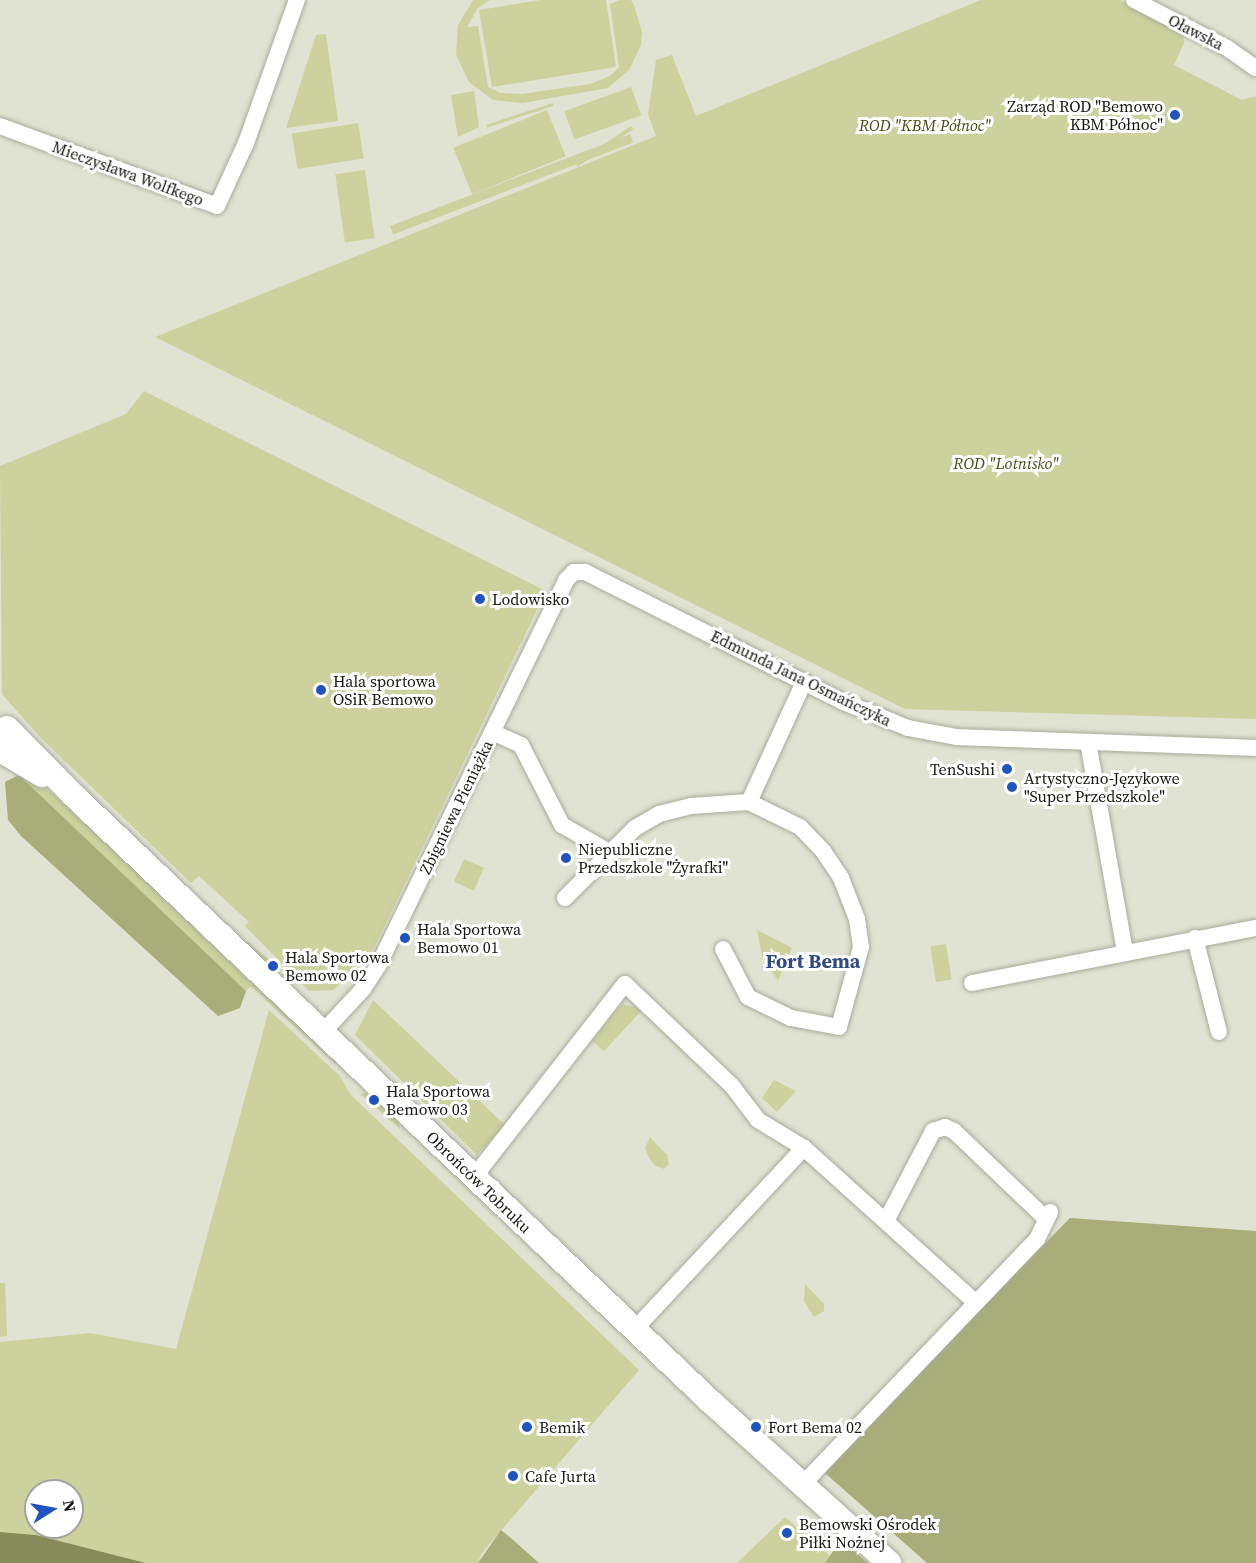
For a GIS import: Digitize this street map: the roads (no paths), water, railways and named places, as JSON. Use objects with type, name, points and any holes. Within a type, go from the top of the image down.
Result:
[{"type":"street","name":"Mieczysława Wolfkego","points":[[0,126],[217,206],[246,143],[297,0]]},
{"type":"street","name":"Oławska","points":[[1134,0],[1227,48],[1256,68]]},
{"type":"street","name":"Edmunda Jana Osmańczyka","points":[[574,572],[585,572],[874,717],[908,728],[957,737],[1256,748]]},
{"type":"street","name":"Zbigniewa Pieniążka","points":[[323,1032],[363,989],[379,964],[566,580],[574,572]]},
{"type":"street","points":[[749,802],[804,682]]},
{"type":"street","points":[[492,732],[521,745],[562,825],[609,852]]},
{"type":"street","name":"Obrońców Tobruku","points":[[2,736],[74,796],[801,1486],[889,1563]]},
{"type":"street","points":[[1088,742],[1125,951]]},
{"type":"street","points":[[565,898],[635,828],[659,814],[692,806],[749,802],[800,828],[823,850],[841,878],[857,919],[861,947],[839,1028],[791,1018],[748,997],[723,949]]},
{"type":"street","points":[[972,983],[1125,951],[1256,928]]},
{"type":"street","points":[[1195,938],[1219,1032]]},
{"type":"street","points":[[474,1177],[625,984],[732,1086],[758,1120],[804,1148],[974,1301]]},
{"type":"street","points":[[801,1486],[974,1301],[1037,1239],[1048,1215],[942,1119],[933,1131],[886,1221]]},
{"type":"street","points":[[635,1329],[804,1148]]},
{"type":"place","name":"Zarząd ROD \"Bemowo KBM Północ\"","points":[[1175,115]]},
{"type":"place","name":"Lodowisko","points":[[480,599]]},
{"type":"place","name":"Hala sportowa OSiR Bemowo","points":[[321,690]]},
{"type":"place","name":"TenSushi","points":[[1007,769]]},
{"type":"place","name":"Artystyczno-Językowe \"Super Przedszkole\"","points":[[1012,787]]},
{"type":"place","name":"Niepubliczne Przedszkole \"Żyrafki\"","points":[[566,858]]},
{"type":"place","name":"Hala Sportowa Bemowo 01","points":[[405,938]]},
{"type":"place","name":"Hala Sportowa Bemowo 02","points":[[273,966]]},
{"type":"place","name":"Hala Sportowa Bemowo 03","points":[[374,1100]]},
{"type":"place","name":"Bemik","points":[[527,1427]]},
{"type":"place","name":"Fort Bema 02","points":[[756,1427]]},
{"type":"place","name":"Cafe Jurta","points":[[513,1476]]},
{"type":"place","name":"Bemowski Ośrodek Piłki Nożnej","points":[[787,1533]]},
{"type":"district","name":"Fort Bema","points":[[813,961]]},
{"type":"park label","name":"ROD \"KBM Północ\"","points":[[925,125]]},
{"type":"park label","name":"ROD \"Lotnisko\"","points":[[1006,463]]}]
